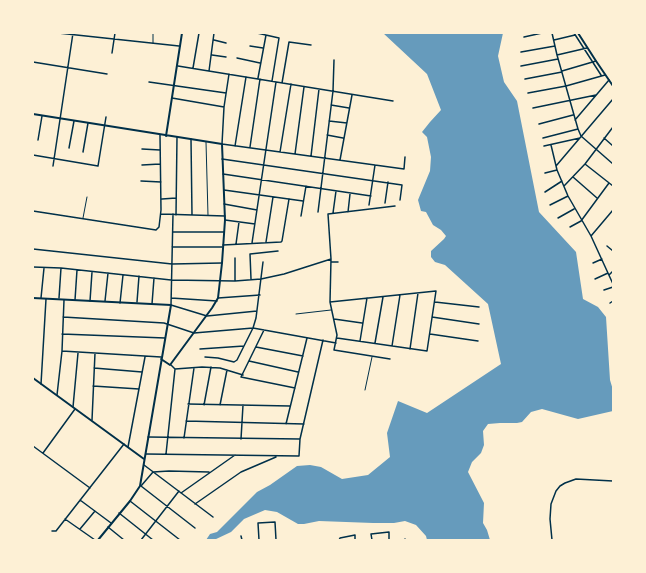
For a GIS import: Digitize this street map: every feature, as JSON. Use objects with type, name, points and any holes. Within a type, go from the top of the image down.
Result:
[{"type":"street","points":[[58,33],[179,46]]},
{"type":"street","points":[[112,53],[115,33]]},
{"type":"street","points":[[153,33],[153,44]]},
{"type":"street","points":[[166,136],[182,33]]},
{"type":"street","points":[[194,68],[199,33]]},
{"type":"street","points":[[209,71],[214,33]]},
{"type":"street","points":[[257,33],[279,37],[272,81]]},
{"type":"street","points":[[524,36],[542,33]]},
{"type":"street","points":[[552,33],[573,115],[581,137],[613,164]]},
{"type":"street","points":[[53,166],[73,34]]},
{"type":"street","points":[[554,40],[576,34]]},
{"type":"street","points":[[576,34],[613,84]]},
{"type":"street","points":[[576,34],[601,76]]},
{"type":"street","points":[[250,148],[260,63],[266,35]]},
{"type":"street","points":[[214,40],[226,43]]},
{"type":"street","points":[[282,83],[288,42],[311,44]]},
{"type":"street","points":[[250,46],[263,48]]},
{"type":"street","points":[[521,52],[555,46]]},
{"type":"street","points":[[557,55],[587,48]]},
{"type":"street","points":[[211,55],[226,57]]},
{"type":"street","points":[[237,58],[260,63]]},
{"type":"street","points":[[521,66],[558,59]]},
{"type":"street","points":[[318,212],[333,91],[334,60]]},
{"type":"street","points":[[525,79],[562,71],[596,61]]},
{"type":"street","points":[[33,62],[107,74]]},
{"type":"street","points":[[177,66],[393,101]]},
{"type":"street","points":[[170,365],[207,316],[217,300],[222,263],[225,220],[222,144],[224,107],[229,74]]},
{"type":"street","points":[[528,93],[566,86],[605,75]]},
{"type":"street","points":[[235,146],[246,77]]},
{"type":"street","points":[[575,120],[609,80]]},
{"type":"street","points":[[150,82],[226,94]]},
{"type":"street","points":[[252,243],[276,82]]},
{"type":"street","points":[[280,152],[290,84]]},
{"type":"street","points":[[296,154],[304,87]]},
{"type":"street","points":[[311,156],[319,89]]},
{"type":"street","points":[[340,160],[352,94]]},
{"type":"street","points":[[533,108],[596,95]]},
{"type":"street","points":[[172,98],[224,107]]},
{"type":"street","points":[[556,166],[613,99]]},
{"type":"street","points":[[331,105],[349,108]]},
{"type":"street","points":[[33,114],[166,136],[376,165],[404,168],[405,157]]},
{"type":"street","points":[[38,140],[42,115]]},
{"type":"street","points":[[539,124],[573,115]]},
{"type":"street","points":[[33,155],[98,166],[106,117]]},
{"type":"street","points":[[69,148],[74,120]]},
{"type":"street","points":[[329,121],[346,123]]},
{"type":"street","points":[[83,152],[88,123]]},
{"type":"street","points":[[564,186],[585,164],[613,127]]},
{"type":"street","points":[[543,138],[578,129]]},
{"type":"street","points":[[33,211],[156,230],[158,229],[161,214],[160,134]]},
{"type":"street","points":[[327,135],[344,138]]},
{"type":"street","points":[[176,214],[177,137]]},
{"type":"street","points":[[544,146],[551,146],[581,137]]},
{"type":"street","points":[[604,138],[613,146]]},
{"type":"street","points":[[191,139],[192,215]]},
{"type":"street","points":[[206,141],[208,215]]},
{"type":"street","points":[[551,146],[557,170],[568,196],[574,209],[591,236],[613,284]]},
{"type":"street","points":[[142,149],[160,150]]},
{"type":"street","points":[[222,158],[402,185],[400,200]]},
{"type":"street","points":[[142,165],[160,164]]},
{"type":"street","points":[[585,164],[613,186]]},
{"type":"street","points":[[369,205],[376,165]]},
{"type":"street","points":[[545,173],[557,170]]},
{"type":"street","points":[[223,174],[371,196]]},
{"type":"street","points":[[573,177],[597,198]]},
{"type":"street","points":[[141,181],[161,182]]},
{"type":"street","points":[[545,192],[562,181]]},
{"type":"street","points":[[385,204],[388,182]]},
{"type":"street","points":[[570,227],[581,221],[609,183]]},
{"type":"street","points":[[301,216],[306,186]]},
{"type":"street","points":[[224,190],[303,201]]},
{"type":"street","points":[[333,213],[336,191]]},
{"type":"street","points":[[348,212],[350,193]]},
{"type":"street","points":[[550,205],[568,196]]},
{"type":"street","points":[[83,219],[87,197]]},
{"type":"street","points":[[266,242],[273,197]]},
{"type":"street","points":[[161,199],[176,198]]},
{"type":"street","points":[[172,247],[223,246],[280,242],[282,241],[289,199]]},
{"type":"street","points":[[224,204],[257,210]]},
{"type":"street","points":[[390,359],[334,350],[337,338],[330,302],[331,259],[328,214],[395,206]]},
{"type":"street","points":[[558,218],[574,209]]},
{"type":"street","points":[[591,236],[613,210]]},
{"type":"street","points":[[161,214],[225,216]]},
{"type":"street","points":[[138,490],[146,454],[171,305],[173,214]]},
{"type":"street","points":[[79,222],[80,218]]},
{"type":"street","points":[[225,220],[255,224]]},
{"type":"street","points":[[236,244],[239,222]]},
{"type":"street","points":[[173,232],[224,232]]},
{"type":"street","points":[[607,246],[613,251]]},
{"type":"street","points":[[33,249],[172,264],[222,263]]},
{"type":"street","points":[[251,280],[250,254],[278,251]]},
{"type":"street","points":[[235,258],[235,281]]},
{"type":"street","points":[[33,267],[61,268],[171,280],[235,281],[261,279],[284,274],[331,259]]},
{"type":"street","points":[[593,263],[602,259]]},
{"type":"street","points":[[205,357],[236,362],[253,328],[260,296],[263,262]]},
{"type":"street","points":[[331,262],[338,262]]},
{"type":"street","points":[[41,299],[44,268]]},
{"type":"street","points":[[59,300],[61,268]]},
{"type":"street","points":[[74,300],[77,270]]},
{"type":"street","points":[[609,275],[613,271]]},
{"type":"street","points":[[90,301],[92,272]]},
{"type":"street","points":[[595,279],[608,272]]},
{"type":"street","points":[[105,302],[108,273]]},
{"type":"street","points":[[120,303],[123,275]]},
{"type":"street","points":[[136,304],[139,276]]},
{"type":"street","points":[[152,304],[154,278]]},
{"type":"street","points":[[604,290],[613,287]]},
{"type":"street","points":[[330,302],[436,291],[427,351],[337,338]]},
{"type":"street","points":[[410,348],[418,293]]},
{"type":"street","points":[[392,346],[400,295]]},
{"type":"street","points":[[171,298],[217,300],[260,296]]},
{"type":"street","points":[[375,343],[383,297]]},
{"type":"street","points":[[33,298],[171,305],[207,316],[257,311]]},
{"type":"street","points":[[360,341],[367,298]]},
{"type":"street","points":[[41,384],[46,299]]},
{"type":"street","points":[[57,396],[62,352],[64,300]]},
{"type":"street","points":[[435,302],[479,307]]},
{"type":"street","points":[[296,314],[332,310]]},
{"type":"street","points":[[63,317],[168,323],[194,333],[253,328],[336,343]]},
{"type":"street","points":[[432,317],[479,324]]},
{"type":"street","points":[[334,319],[363,324]]},
{"type":"street","points":[[242,376],[264,330]]},
{"type":"street","points":[[62,334],[165,338]]},
{"type":"street","points":[[430,334],[478,341]]},
{"type":"street","points":[[286,424],[307,338]]},
{"type":"street","points":[[146,454],[299,456],[300,439],[323,340]]},
{"type":"street","points":[[200,349],[244,346]]},
{"type":"street","points":[[256,347],[303,356]]},
{"type":"street","points":[[62,352],[161,358],[176,369],[211,368],[226,370],[242,376],[295,388]]},
{"type":"street","points":[[43,453],[74,408],[78,352]]},
{"type":"street","points":[[92,420],[95,353]]},
{"type":"street","points":[[128,447],[145,356]]},
{"type":"street","points":[[365,390],[372,356]]},
{"type":"street","points":[[249,361],[299,372]]},
{"type":"street","points":[[94,368],[142,372]]},
{"type":"street","points":[[184,438],[194,368]]},
{"type":"street","points":[[204,405],[211,368]]},
{"type":"street","points":[[166,454],[176,369]]},
{"type":"street","points":[[220,405],[226,370]]},
{"type":"street","points":[[33,378],[144,459]]},
{"type":"street","points":[[93,386],[139,389]]},
{"type":"street","points":[[188,404],[290,406]]},
{"type":"street","points":[[241,439],[242,405]]},
{"type":"street","points":[[186,421],[304,424]]},
{"type":"street","points":[[148,437],[300,439]]},
{"type":"street","points":[[52,532],[56,531],[124,444]]},
{"type":"street","points":[[33,446],[90,488]]},
{"type":"street","points":[[141,540],[180,492],[235,455]]},
{"type":"street","points":[[195,504],[241,472],[277,456]]},
{"type":"street","points":[[144,465],[213,517]]},
{"type":"street","points":[[65,519],[96,540],[153,472],[210,472]]},
{"type":"street","points":[[552,540],[550,519],[551,504],[556,491],[560,486],[570,480],[576,479],[613,481]]},
{"type":"street","points":[[141,486],[195,528]]},
{"type":"street","points":[[80,500],[111,523]]},
{"type":"street","points":[[130,501],[180,540]]},
{"type":"street","points":[[80,529],[95,511]]},
{"type":"street","points":[[119,513],[153,540]]},
{"type":"street","points":[[259,540],[258,523],[275,522],[276,540]]},
{"type":"street","points":[[108,527],[124,540]]},
{"type":"street","points":[[372,540],[371,534],[389,532],[390,540]]},
{"type":"street","points":[[338,540],[355,535],[355,540]]},
{"type":"street","points":[[241,536],[242,540]]},
{"type":"water","points":[[383,33],[503,33],[498,56],[504,82],[517,101],[539,212],[576,252],[583,299],[598,307],[606,317],[610,380],[613,390],[613,411],[578,419],[542,409],[531,412],[522,422],[488,424],[483,431],[484,445],[481,453],[472,462],[468,472],[484,503],[483,523],[490,540],[427,540],[426,536],[416,525],[405,521],[394,523],[373,523],[319,521],[298,524],[277,512],[265,510],[244,519],[231,532],[214,540],[206,540],[210,534],[217,532],[257,492],[270,485],[297,466],[310,465],[321,467],[342,479],[368,475],[390,457],[387,433],[398,401],[427,413],[501,364],[488,304],[445,265],[435,262],[431,257],[431,251],[446,236],[441,230],[433,225],[426,212],[421,211],[418,200],[430,171],[431,157],[427,137],[422,132],[441,110],[427,74]]}]
